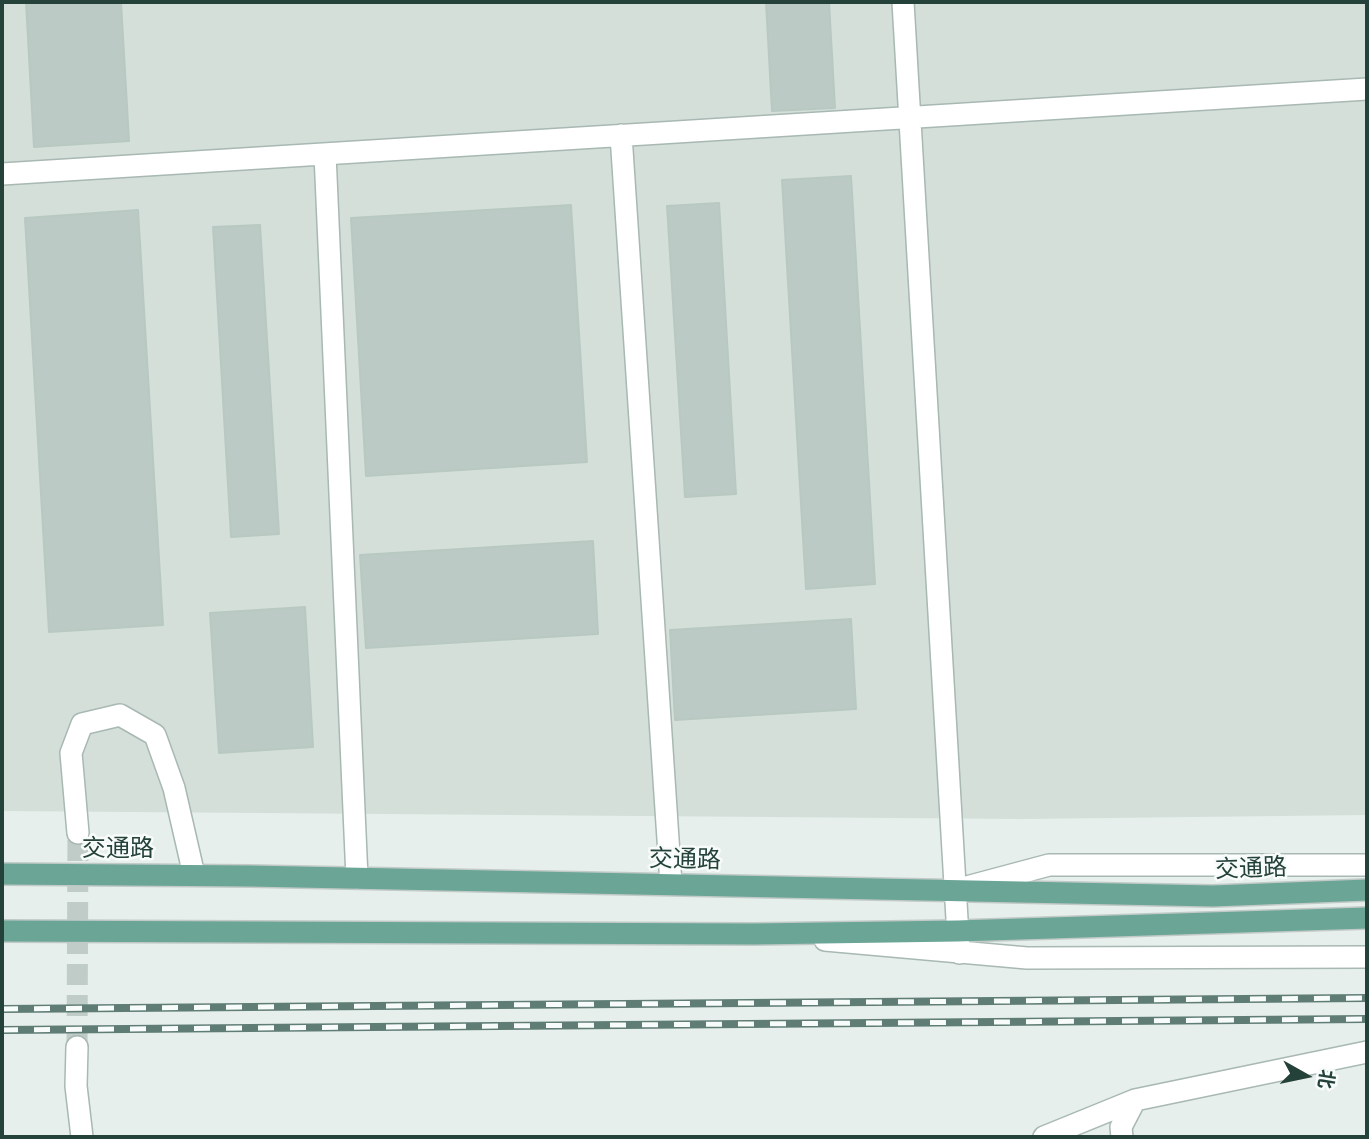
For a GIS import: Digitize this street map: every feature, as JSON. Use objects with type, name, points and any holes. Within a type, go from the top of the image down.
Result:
[{"type":"main road","name":"交通路","points":[[2,874],[194,875],[1213,896],[1367,890]]},
{"type":"main road","points":[[2,931],[754,934],[957,931],[1367,918]]},
{"type":"street","points":[[903,2],[959,953]]},
{"type":"street","points":[[2,174],[1367,89]]},
{"type":"street","points":[[621,135],[671,884]]},
{"type":"street","points":[[325,154],[357,878]]},
{"type":"street","points":[[78,833],[71,753],[82,724],[120,715],[155,735],[174,789],[194,875]]},
{"type":"street","points":[[955,890],[1049,865],[1367,865]]},
{"type":"street","points":[[754,934],[1027,958],[1367,957]]},
{"type":"street","points":[[77,1048],[76,1086],[82,1137]]},
{"type":"street","points":[[1044,1137],[1135,1100],[1367,1052]]},
{"type":"street","points":[[1122,1137],[1121,1127],[1135,1100]]},
{"type":"shaded area","points":[[2,2],[1367,2],[1367,815],[1022,819],[2,811]]},
{"type":"building","points":[[26,2],[121,2],[129,141],[34,147]]},
{"type":"building","points":[[766,2],[829,2],[835,108],[772,111]]},
{"type":"building","points":[[851,176],[875,584],[806,589],[782,180]]},
{"type":"building","points":[[719,203],[736,494],[685,497],[667,206]]},
{"type":"building","points":[[571,205],[587,462],[366,476],[351,218]]},
{"type":"building","points":[[138,210],[163,625],[49,632],[25,218]]},
{"type":"building","points":[[260,225],[279,534],[231,537],[213,227]]},
{"type":"building","points":[[593,541],[598,634],[366,648],[360,555]]},
{"type":"building","points":[[305,607],[313,747],[219,753],[210,613]]},
{"type":"building","points":[[851,619],[856,709],[675,720],[670,630]]},
{"type":"tunnel","points":[[77,1047],[78,833]]},
{"type":"railway","points":[[2,1009],[1367,998]]},
{"type":"railway","points":[[2,1030],[1367,1019]]}]
